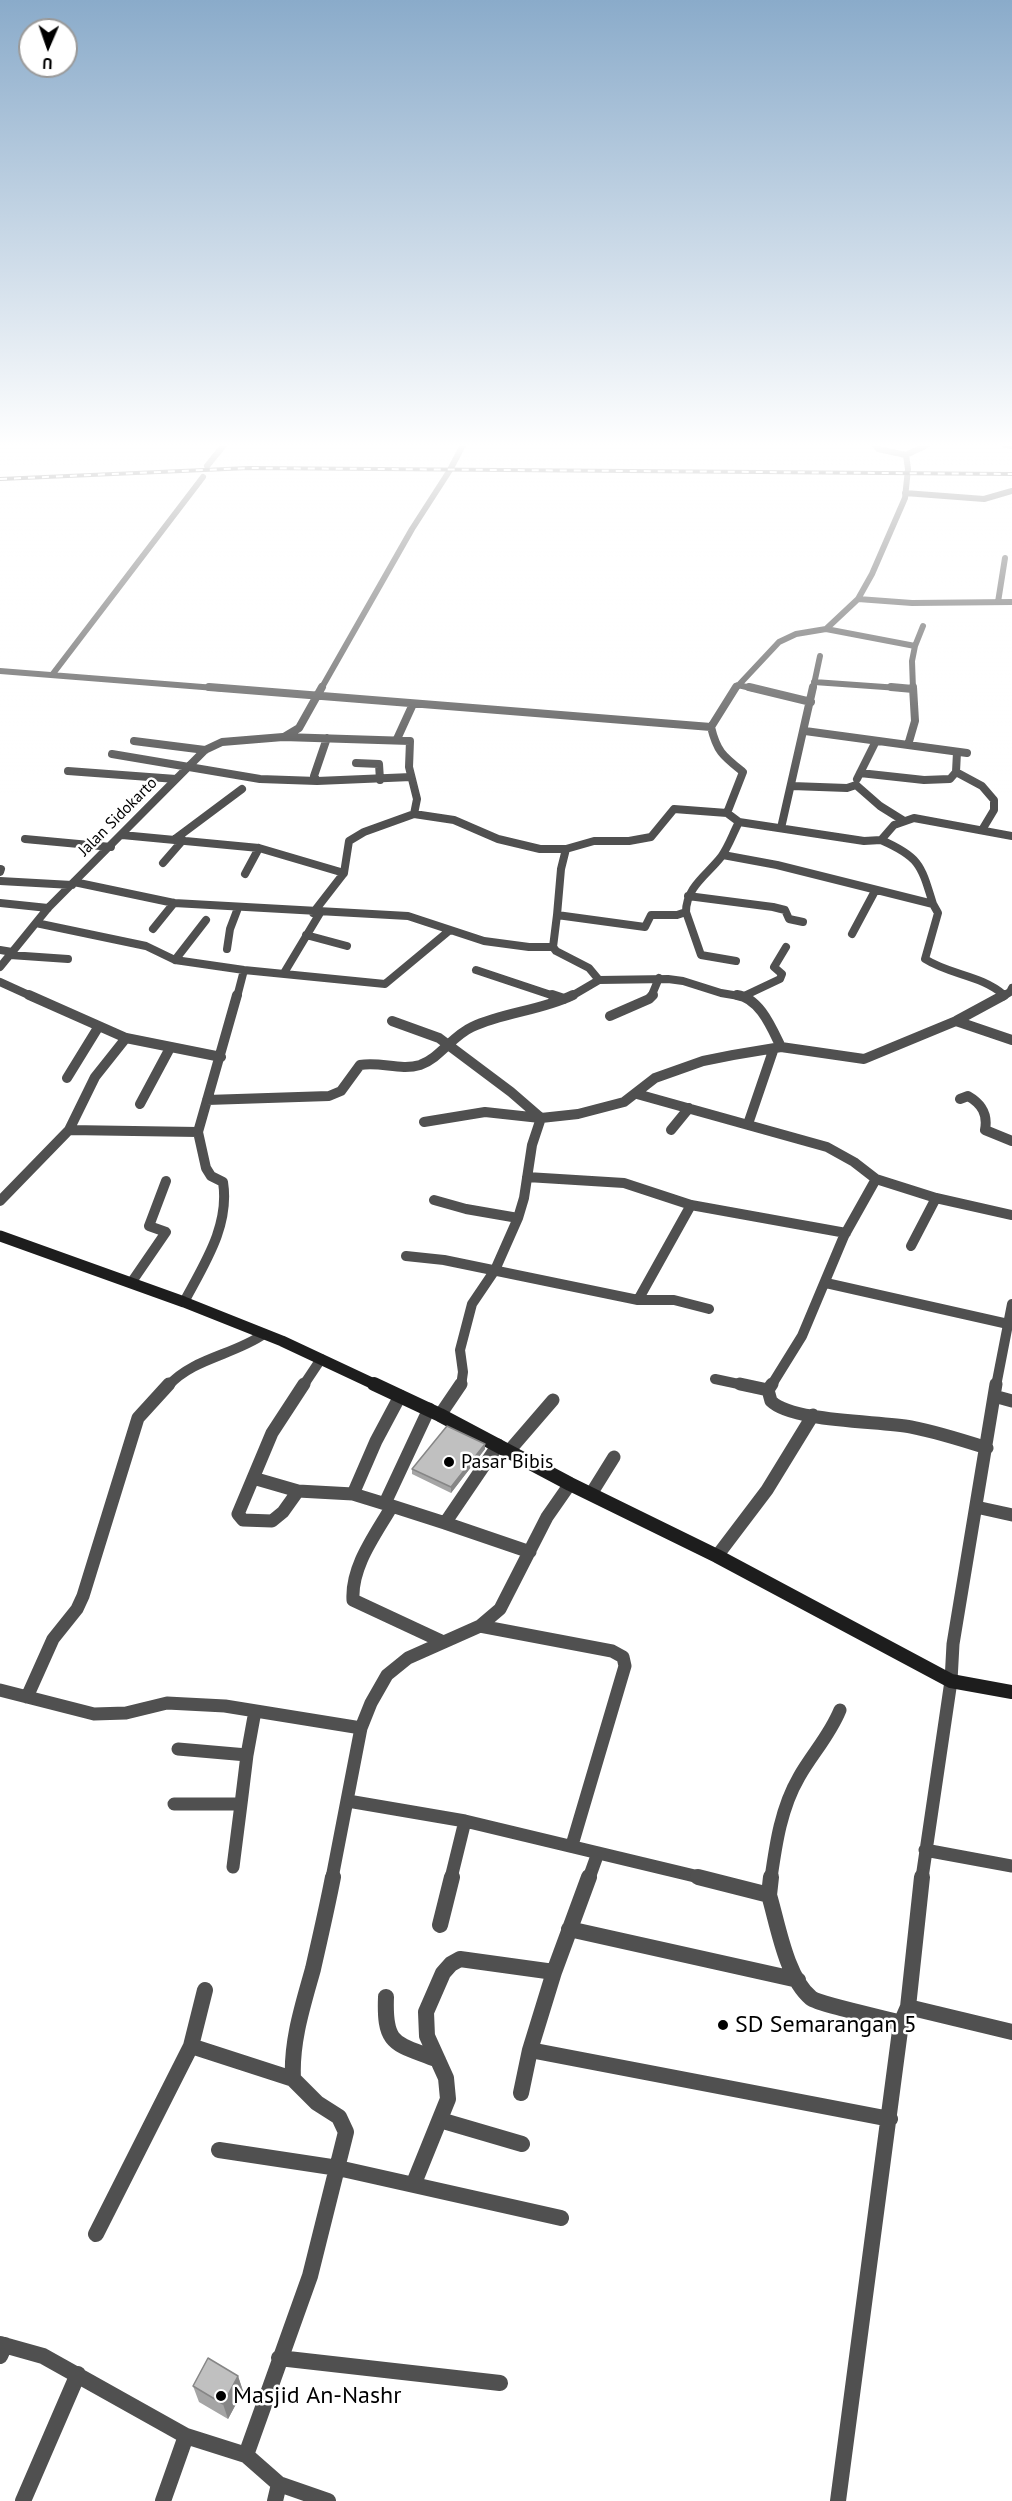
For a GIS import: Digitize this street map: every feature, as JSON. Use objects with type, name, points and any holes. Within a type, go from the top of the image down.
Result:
[{"type":"main road","points":[[0,1236],[184,1302],[321,1359],[435,1412],[570,1484],[717,1556],[951,1681],[1012,1692]]},
{"type":"street","points":[[52,675],[138,562]]},
{"type":"street","points":[[283,737],[299,728],[394,562]]},
{"type":"street","points":[[826,629],[858,599],[877,562]]},
{"type":"street","points":[[998,602],[1004,562]]},
{"type":"street","points":[[858,599],[912,603],[1012,602]]},
{"type":"street","points":[[908,745],[915,721],[912,661],[923,626]]},
{"type":"street","points":[[728,813],[743,772],[722,756],[716,747],[711,727],[738,684],[779,642],[786,637],[826,629],[915,646]]},
{"type":"street","points":[[781,828],[805,731],[820,656]]},
{"type":"street","points":[[0,671],[711,727]]},
{"type":"street","points":[[814,682],[913,689]]},
{"type":"street","points":[[738,684],[811,702]]},
{"type":"street","points":[[413,704],[397,739],[411,743],[408,770],[417,793],[418,804],[414,814]]},
{"type":"street","points":[[805,731],[967,753]]},
{"type":"street","name":"Jalan Sidokarto","points":[[0,967],[48,908],[205,750],[222,742],[283,737],[397,739]]},
{"type":"street","points":[[317,781],[314,776],[327,738]]},
{"type":"street","points":[[134,741],[205,750]]},
{"type":"street","points":[[856,785],[876,741]]},
{"type":"street","points":[[860,773],[945,780],[953,778],[956,772],[957,752]]},
{"type":"street","points":[[112,754],[265,780],[380,780],[411,777]]},
{"type":"street","points":[[357,763],[379,764],[380,780]]},
{"type":"street","points":[[68,771],[176,779]]},
{"type":"street","points":[[956,772],[982,786],[994,800],[994,810],[982,830]]},
{"type":"street","points":[[792,786],[838,789],[856,785]]},
{"type":"street","points":[[856,785],[880,806],[904,821]]},
{"type":"street","points":[[163,863],[179,840],[242,789]]},
{"type":"street","points":[[284,973],[317,913],[344,873],[349,841],[352,838],[414,814],[454,820],[516,844],[566,849],[594,841],[628,841],[651,837],[674,809],[728,813],[739,822],[864,841],[881,840],[915,856],[938,913],[925,959],[1008,992]]},
{"type":"street","points":[[881,840],[894,825],[924,818],[1012,836]]},
{"type":"street","points":[[736,961],[701,954],[685,905],[688,896],[723,855],[739,822]]},
{"type":"street","points":[[122,835],[259,848],[344,873]]},
{"type":"street","points":[[25,839],[111,847]]},
{"type":"street","points":[[245,874],[259,848]]},
{"type":"street","points":[[566,849],[561,869],[553,947],[556,951],[589,968],[599,980]]},
{"type":"street","points":[[723,855],[777,865],[933,904]]},
{"type":"street","points":[[0,881],[73,883],[174,903],[317,913],[408,916],[484,941],[529,947],[553,947]]},
{"type":"street","points":[[852,934],[875,891]]},
{"type":"street","points":[[688,896],[727,903],[761,903],[785,910],[789,919],[803,922]]},
{"type":"street","points":[[0,903],[48,908]]},
{"type":"street","points":[[153,929],[174,903]]},
{"type":"street","points":[[227,949],[230,929],[238,908]]},
{"type":"street","points":[[557,915],[640,927],[648,925],[651,915],[677,915],[686,912]]},
{"type":"street","points":[[176,960],[206,920]]},
{"type":"street","points":[[36,923],[141,944],[176,960],[244,970],[385,984],[450,930]]},
{"type":"street","points":[[306,935],[347,946]]},
{"type":"street","points":[[207,1100],[329,1096],[341,1091],[360,1065],[378,1063],[407,1067],[418,1066],[433,1058],[445,1044],[466,1030],[493,1019],[542,1008],[599,980],[659,978],[682,981],[721,993],[744,996],[780,979],[782,974],[774,967],[786,947]]},
{"type":"street","points":[[0,950],[68,959]]},
{"type":"street","points":[[184,1302],[218,1236],[224,1182],[211,1176],[206,1168],[198,1132],[244,970]]},
{"type":"street","points":[[476,970],[564,999]]},
{"type":"street","points":[[610,1016],[649,999],[653,995],[659,978]]},
{"type":"street","points":[[0,982],[126,1038],[221,1057]]},
{"type":"street","points":[[424,1122],[485,1112],[541,1118],[578,1114],[624,1102],[638,1094],[648,1082],[674,1071],[713,1059],[778,1048],[860,1059],[956,1022],[1008,992]]},
{"type":"street","points":[[744,996],[766,1017],[778,1048],[748,1124]]},
{"type":"street","points":[[392,1021],[439,1038],[511,1092],[541,1118]]},
{"type":"street","points":[[956,1022],[1012,1040]]},
{"type":"street","points":[[68,1078],[99,1026]]},
{"type":"street","points":[[69,1130],[95,1077],[126,1038]]},
{"type":"street","points":[[140,1104],[170,1048]]},
{"type":"street","points":[[638,1094],[827,1147],[854,1162],[876,1179],[936,1198],[1012,1215]]},
{"type":"street","points":[[960,1099],[968,1096],[980,1103],[987,1114],[985,1130],[1012,1141]]},
{"type":"street","points":[[671,1130],[689,1108]]},
{"type":"street","points":[[441,1641],[353,1600],[352,1586],[388,1505],[435,1412],[461,1386],[463,1379],[460,1350],[472,1304],[495,1270],[518,1218],[532,1145],[541,1118]]},
{"type":"street","points":[[0,1201],[69,1130],[198,1132]]},
{"type":"street","points":[[526,1177],[616,1182],[691,1206],[846,1233]]},
{"type":"street","points":[[876,1179],[846,1233],[826,1283],[784,1372],[768,1390],[769,1398],[775,1404],[813,1415],[886,1423],[940,1433],[987,1448]]},
{"type":"street","points":[[131,1283],[166,1232],[149,1226],[166,1181]]},
{"type":"street","points":[[911,1246],[936,1198]]},
{"type":"street","points":[[434,1200],[466,1209],[518,1218]]},
{"type":"street","points":[[638,1300],[691,1206]]},
{"type":"street","points":[[406,1256],[444,1260],[638,1300],[659,1298],[687,1301],[709,1310]]},
{"type":"street","points":[[826,1283],[1008,1324]]},
{"type":"street","points":[[838,2501],[902,2023],[908,2007],[926,1850],[951,1681],[953,1644],[994,1396],[1012,1304]]},
{"type":"street","points":[[27,1697],[53,1639],[77,1609],[83,1596],[138,1419],[176,1377],[187,1369],[248,1345],[264,1334]]},
{"type":"street","points":[[298,1491],[284,1512],[274,1520],[268,1522],[243,1520],[240,1517],[238,1510],[278,1424],[321,1359]]},
{"type":"street","points":[[715,1379],[768,1390]]},
{"type":"street","points":[[353,1494],[376,1441],[400,1396]]},
{"type":"street","points":[[994,1396],[1012,1401]]},
{"type":"street","points":[[445,1523],[503,1448],[552,1400]]},
{"type":"street","points":[[717,1556],[767,1490],[813,1415]]},
{"type":"street","points":[[591,1494],[614,1457]]},
{"type":"street","points":[[253,1478],[298,1491],[353,1494],[531,1552]]},
{"type":"street","points":[[293,2079],[292,2062],[297,2029],[323,1928],[361,1728],[387,1675],[408,1658],[441,1641],[480,1626],[500,1609],[547,1517],[570,1484]]},
{"type":"street","points":[[975,1507],[1012,1515]]},
{"type":"street","points":[[480,1626],[612,1651],[623,1657],[625,1666],[572,1845]]},
{"type":"street","points":[[0,1690],[94,1714],[126,1713],[167,1703],[225,1706],[361,1728]]},
{"type":"street","points":[[840,1710],[835,1725],[798,1778],[777,1832],[769,1895],[787,1958],[798,1980],[812,2000],[902,2023]]},
{"type":"street","points":[[233,1867],[255,1711]]},
{"type":"street","points":[[178,1749],[247,1755]]},
{"type":"street","points":[[348,1801],[465,1821],[572,1845],[769,1895]]},
{"type":"street","points":[[174,1804],[241,1804]]},
{"type":"street","points":[[440,1926],[465,1821]]},
{"type":"street","points":[[926,1850],[1012,1866]]},
{"type":"street","points":[[521,2094],[530,2050],[554,1972],[598,1853]]},
{"type":"street","points":[[569,1929],[798,1980]]},
{"type":"street","points":[[414,2183],[448,2100],[450,2088],[425,2026],[424,2017],[443,1971],[451,1962],[460,1959],[554,1972]]},
{"type":"street","points":[[96,2234],[192,2046],[205,1990]]},
{"type":"street","points":[[386,1997],[386,2026],[390,2034],[399,2043],[438,2060]]},
{"type":"street","points":[[908,2007],[1012,2032]]},
{"type":"street","points":[[192,2046],[293,2079],[318,2103],[340,2115],[345,2124],[346,2132],[338,2168],[310,2276],[246,2455]]},
{"type":"street","points":[[530,2050],[890,2119]]},
{"type":"street","points":[[440,2120],[522,2144]]},
{"type":"street","points":[[219,2150],[338,2168],[414,2183],[561,2218]]},
{"type":"street","points":[[2,2349],[43,2356],[186,2436],[246,2455],[277,2493],[328,2501]]},
{"type":"street","points":[[279,2358],[500,2383]]},
{"type":"street","points":[[23,2501],[78,2374]]},
{"type":"street","points":[[163,2501],[186,2436]]},
{"type":"building","name":"Pasar Bibis","points":[[447,1426],[485,1444],[451,1487],[412,1469]]},
{"type":"building","points":[[208,2358],[238,2376],[223,2404],[193,2386]]},
{"type":"place","name":"Pasar Bibis","points":[[449,1462]]},
{"type":"place","name":"SD Semarangan 5","points":[[723,2025]]},
{"type":"place","name":"Masjid An-Nashr","points":[[221,2396]]}]
